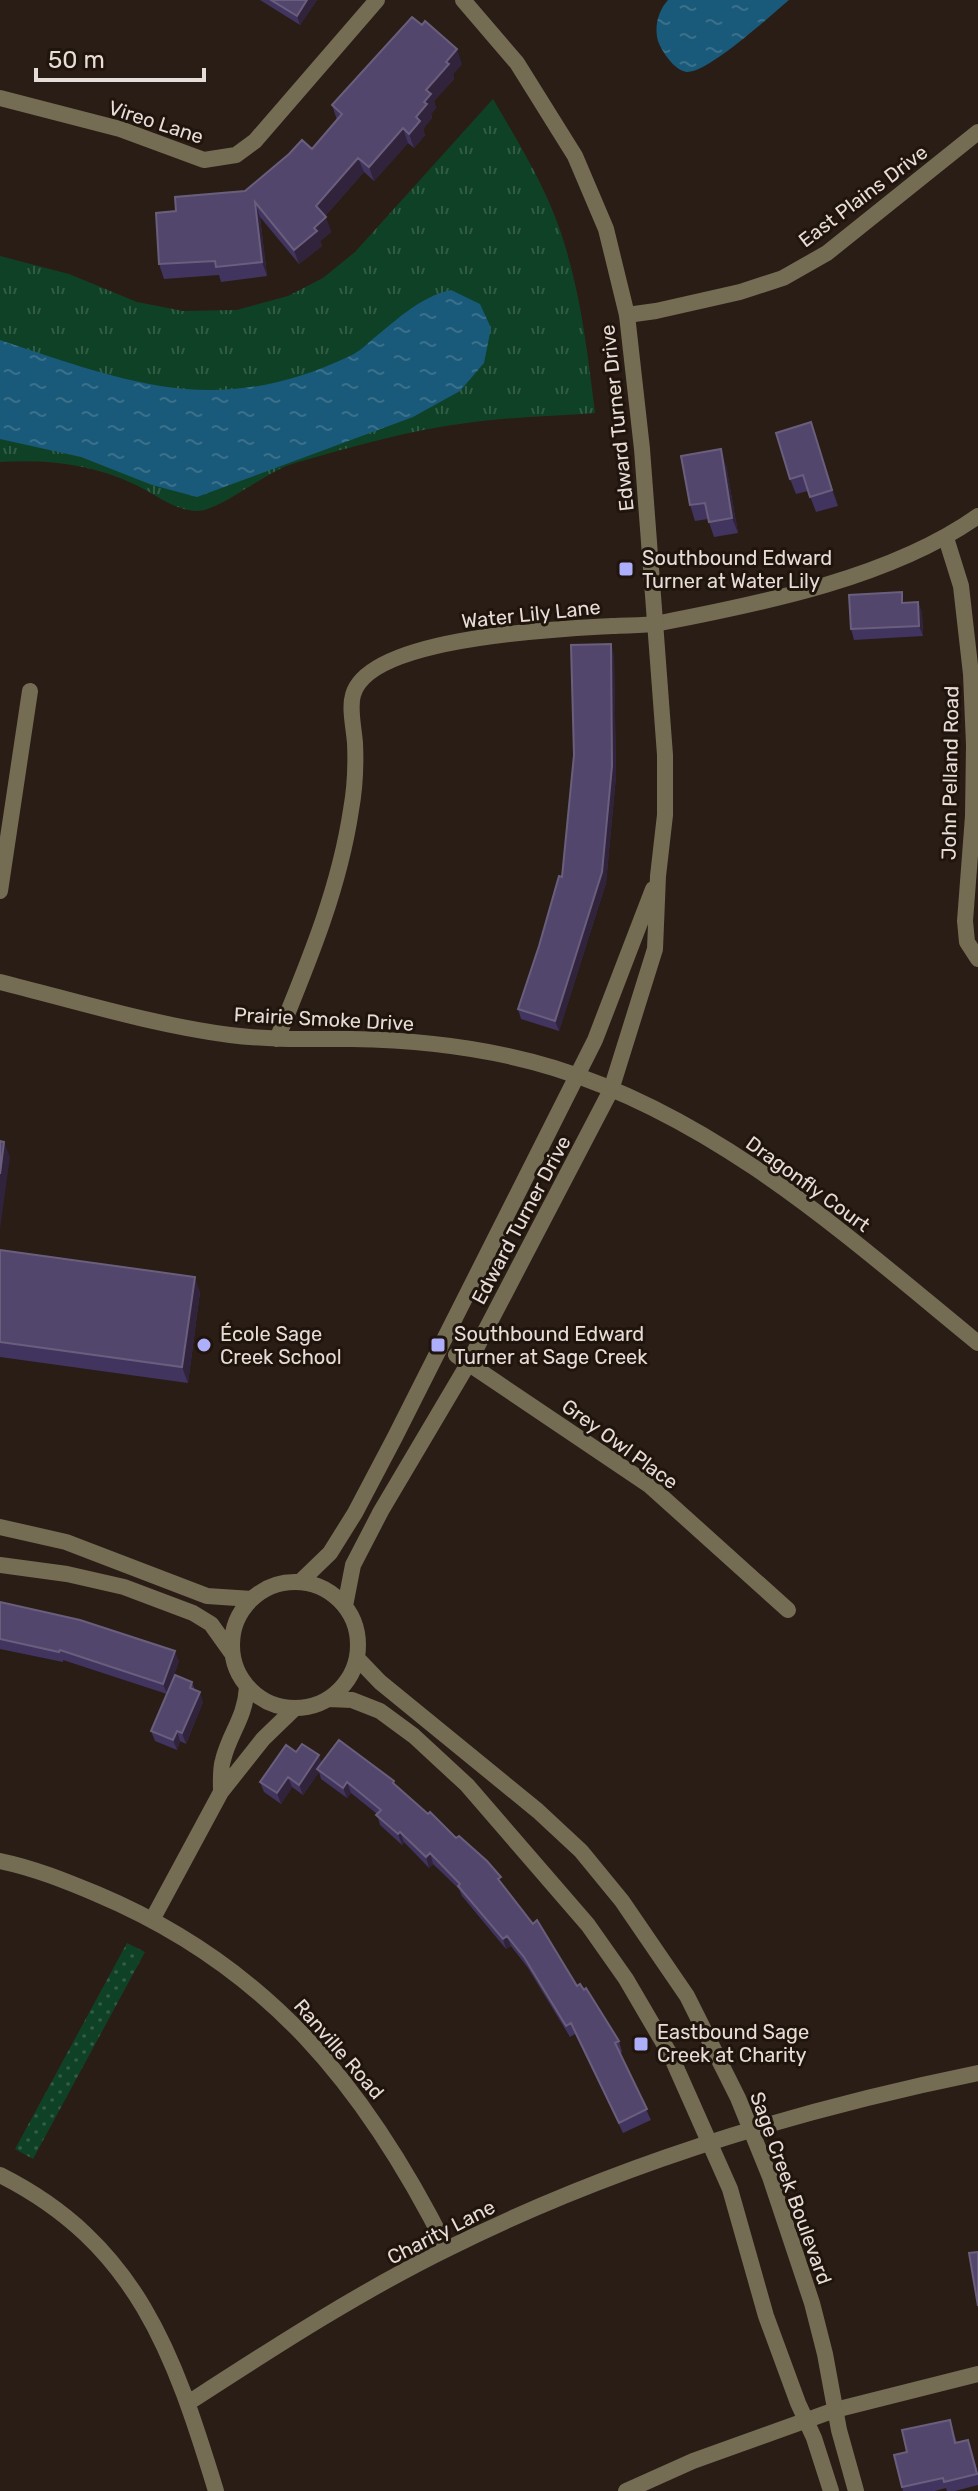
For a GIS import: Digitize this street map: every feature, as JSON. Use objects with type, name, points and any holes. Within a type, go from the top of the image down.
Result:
[{"type":"street","name":"Vireo Lane","points":[[0,98],[120,129],[204,160],[236,155],[255,141],[377,0]]},
{"type":"street","name":"Edward Turner Drive","points":[[345,1606],[353,1565],[605,1087],[655,949],[658,876],[665,815],[665,755],[642,449],[627,315],[606,229],[575,156],[517,63],[463,0]]},
{"type":"street","name":"East Plains Drive","points":[[627,315],[740,292],[783,278],[827,253],[978,132]]},
{"type":"street","name":"Water Lily Lane","points":[[277,1039],[315,945],[343,860],[352,805],[355,751],[353,695],[367,673],[389,661],[452,642],[515,633],[656,624],[803,590],[862,573],[946,538],[978,516]]},
{"type":"street","name":"John Pelland Road","points":[[946,538],[961,586],[971,674],[974,759],[965,921],[967,942],[978,959]]},
{"type":"street","points":[[0,891],[30,691]]},
{"type":"street","name":"Edward Turner Drive","points":[[300,1582],[330,1553],[355,1513],[577,1077],[595,1040],[658,876]]},
{"type":"street","name":"Prairie Smoke Drive","points":[[0,982],[229,1035],[277,1039],[353,1039],[458,1047],[509,1056],[605,1087]]},
{"type":"street","name":"Dragonfly Court","points":[[605,1087],[651,1106],[745,1160],[820,1213],[978,1343]]},
{"type":"street","name":"Grey Owl Place","points":[[462,1359],[649,1485],[788,1610]]},
{"type":"street","points":[[0,1527],[66,1542],[207,1596],[252,1599]]},
{"type":"street","points":[[0,1565],[67,1574],[124,1587],[193,1613],[211,1624],[232,1653]]},
{"type":"street","points":[[300,1582],[325,1589],[345,1606],[355,1625],[357,1658],[348,1681],[329,1699],[322,1704],[294,1709],[260,1699],[247,1687],[237,1671],[232,1653],[233,1630],[252,1599],[274,1585],[300,1582]]},
{"type":"street","name":"Sage Creek Boulevard","points":[[357,1658],[380,1682],[538,1811],[589,1861],[638,1923],[687,1996],[751,2129],[812,2303],[825,2354],[830,2412],[856,2491]]},
{"type":"street","points":[[221,1792],[222,1760],[242,1714],[247,1687]]},
{"type":"street","points":[[329,1699],[352,1700],[380,1711],[414,1736],[467,1785],[588,1925],[626,1979],[671,2056],[730,2189],[766,2316],[831,2491]]},
{"type":"street","points":[[152,1920],[221,1792],[263,1739],[294,1709]]},
{"type":"street","name":"Ranville Road","points":[[0,1861],[69,1882],[182,1936],[236,1974],[291,2020],[334,2067],[370,2114],[397,2156],[447,2249]]},
{"type":"street","name":"Charity Lane","points":[[188,2403],[314,2323],[447,2249],[605,2180],[751,2129],[978,2073]]},
{"type":"street","points":[[0,2175],[45,2202],[102,2250],[131,2285],[178,2372],[216,2491]]},
{"type":"street","points":[[626,2491],[693,2461],[830,2412],[978,2374]]},
{"type":"green space","points":[[493,99],[534,172],[560,229],[580,310],[595,413],[483,421],[380,440],[283,467],[218,505],[197,511],[173,505],[120,478],[87,468],[53,462],[0,462],[0,256],[69,274],[137,302],[183,311],[237,310],[288,296],[323,278],[355,252]]},
{"type":"green space","points":[[127,1943],[145,1952],[33,2159],[15,2149]]},
{"type":"water","points":[[668,0],[789,0],[723,54],[697,70],[687,72],[674,65],[658,41],[658,19]]},
{"type":"water","points":[[451,290],[480,304],[491,328],[484,363],[460,391],[413,417],[197,497],[152,485],[81,457],[0,439],[0,340],[133,381],[174,388],[215,390],[257,386],[302,375],[350,356],[420,303]]},
{"type":"building","points":[[271,0],[307,0],[297,16]]},
{"type":"building","points":[[412,17],[422,25],[425,21],[457,49],[446,62],[449,64],[426,90],[431,94],[416,117],[420,121],[409,134],[403,128],[369,167],[358,158],[316,206],[326,217],[314,228],[317,231],[294,250],[255,202],[262,262],[216,267],[215,261],[159,264],[156,213],[176,211],[175,197],[245,191],[302,140],[312,149],[342,114],[332,105]]},
{"type":"building","points":[[811,422],[832,490],[810,497],[803,475],[790,479],[776,433]]},
{"type":"building","points":[[721,449],[732,518],[709,522],[705,503],[690,505],[681,456]]},
{"type":"building","points":[[902,592],[902,603],[918,602],[919,626],[851,629],[849,595]]},
{"type":"building","points":[[611,644],[612,766],[602,872],[555,1021],[518,1009],[559,876],[562,877],[574,755],[571,645]]},
{"type":"building","points":[[0,1141],[4,1142],[0,1174]]},
{"type":"building","points":[[0,1250],[195,1277],[182,1367],[0,1342]]},
{"type":"building","points":[[0,1602],[80,1620],[175,1651],[163,1684],[60,1650],[0,1639]]},
{"type":"building","points":[[175,1675],[192,1682],[190,1688],[200,1692],[182,1733],[177,1731],[173,1740],[151,1731]]},
{"type":"building","points":[[339,1740],[394,1781],[428,1814],[430,1812],[456,1838],[459,1836],[487,1861],[533,1924],[537,1920],[577,1986],[580,1984],[584,1990],[586,1988],[619,2041],[615,2043],[647,2109],[619,2123],[571,2023],[566,2026],[524,1957],[507,1936],[503,1939],[458,1886],[460,1884],[430,1853],[426,1857],[400,1832],[398,1834],[376,1815],[381,1810],[347,1782],[343,1788],[317,1769]]},
{"type":"building","points":[[302,1744],[319,1755],[299,1785],[288,1777],[277,1793],[260,1782],[286,1745],[296,1752]]},
{"type":"building","points":[[978,2252],[978,2306],[969,2253]]},
{"type":"building","points":[[950,2420],[955,2443],[968,2440],[977,2474],[902,2487],[894,2455],[907,2452],[902,2430]]},
{"type":"place","name":"Southbound Edward Turner at Water Lily","points":[[626,569]]},
{"type":"place","name":"École Sage Creek School","points":[[204,1345]]},
{"type":"place","name":"Southbound Edward Turner at Sage Creek","points":[[438,1345]]},
{"type":"place","name":"Eastbound Sage Creek at Charity","points":[[641,2044]]}]
